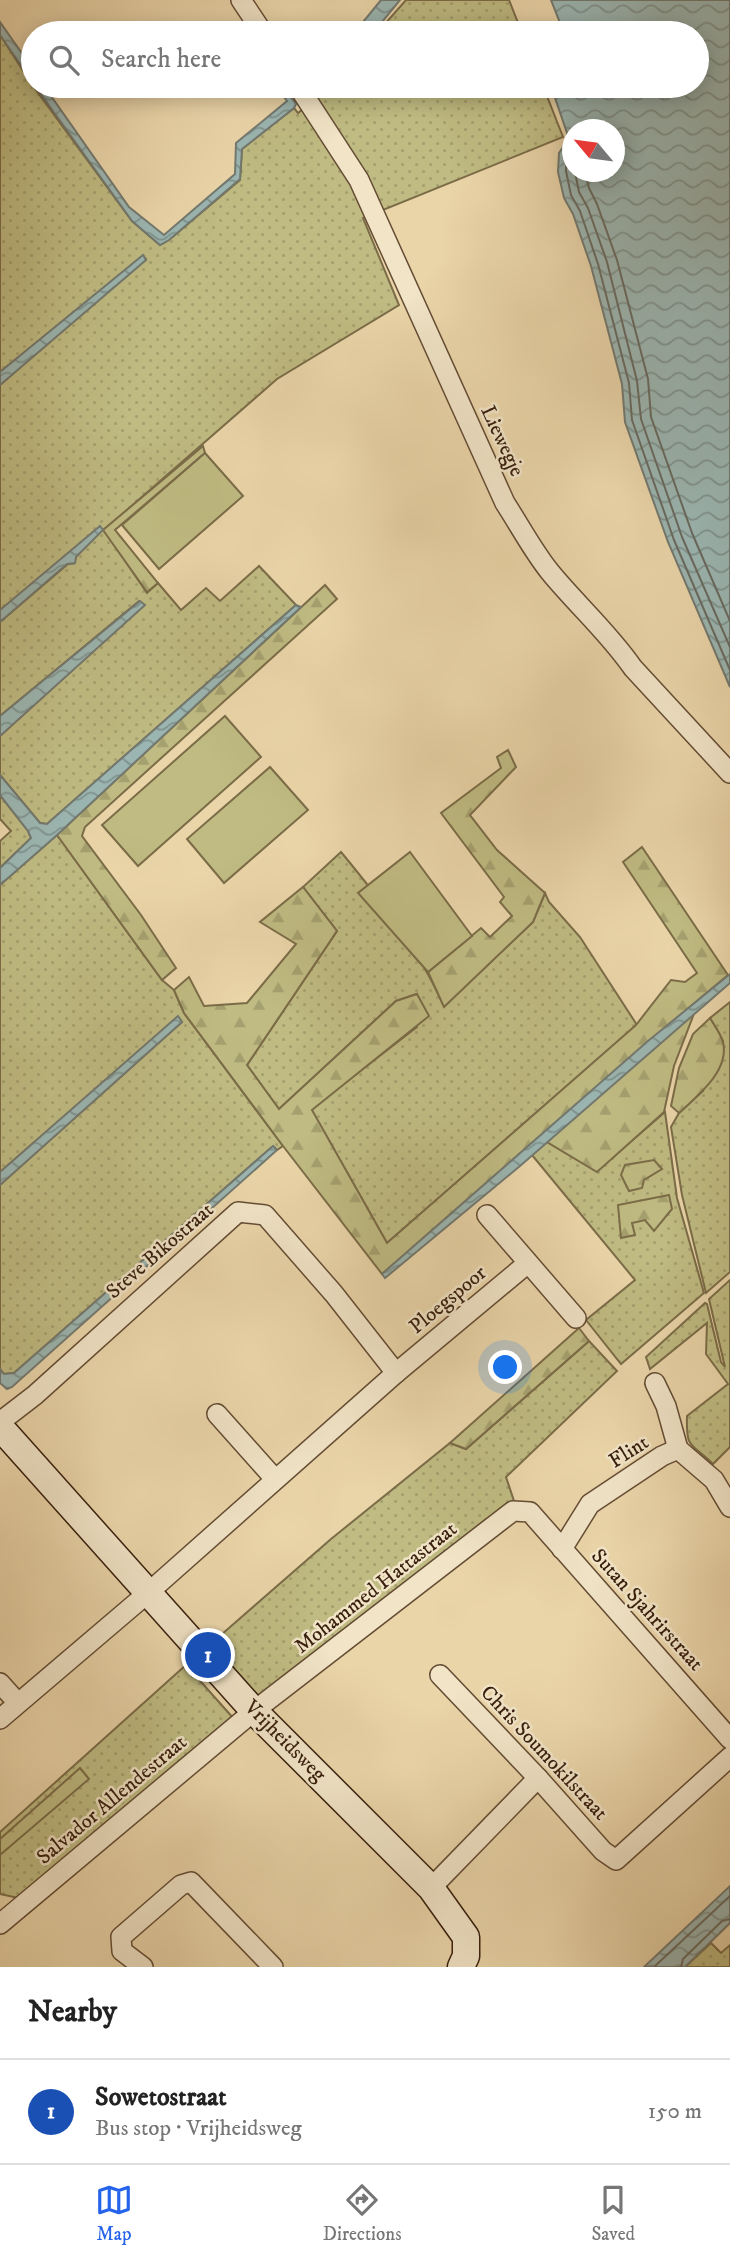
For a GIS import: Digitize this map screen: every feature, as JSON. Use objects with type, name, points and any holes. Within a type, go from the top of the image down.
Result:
[{"type":"street","points":[[241,0],[255,21]]},
{"type":"street","name":"Liewegje","points":[[306,98],[359,180],[505,503],[549,571],[620,649],[633,668],[730,773]]},
{"type":"street","name":"Steve Bikostraat","points":[[0,1424],[238,1212],[265,1216],[334,1294],[396,1373]]},
{"type":"street","points":[[487,1215],[576,1318]]},
{"type":"street","name":"Ploegspoor","points":[[0,1719],[149,1592],[396,1373],[528,1263]]},
{"type":"street","name":"Flint","points":[[562,1549],[590,1504],[678,1449],[666,1406],[655,1382]]},
{"type":"street","points":[[217,1414],[275,1479]]},
{"type":"street","name":"Vrijheidsweg","points":[[0,1424],[254,1712],[431,1888],[466,1937],[466,1956],[461,1967]]},
{"type":"street","points":[[678,1449],[714,1480],[730,1507]]},
{"type":"street","name":"Mohammed Hattastraat","points":[[254,1712],[492,1524],[513,1511],[530,1512]]},
{"type":"street","name":"Sutan Sjahrirstraat","points":[[530,1512],[730,1739]]},
{"type":"street","name":"Chris Soumokilstraat","points":[[440,1675],[603,1851],[616,1860],[730,1758]]},
{"type":"street","points":[[0,1683],[18,1703]]},
{"type":"street","name":"Salvador Allendestraat","points":[[0,1924],[254,1712]]},
{"type":"street","points":[[431,1888],[538,1778]]},
{"type":"street","points":[[143,1967],[122,1951],[121,1937],[181,1885],[191,1882],[273,1967]]},
{"type":"green space","points":[[406,0],[509,0],[517,21],[388,21]]},
{"type":"green space","points":[[0,35],[21,67],[21,98],[42,98],[132,221],[160,245],[240,180],[242,149],[294,108],[298,113],[317,98],[548,98],[562,134],[562,137],[363,218],[399,305],[277,379],[104,530],[147,593],[158,583],[181,610],[206,588],[220,601],[259,566],[296,605],[47,824],[40,823],[0,775],[0,736],[144,605],[139,601],[0,716],[0,622],[68,564],[74,563],[76,557],[0,610],[0,385],[146,259],[143,256],[0,372]]},
{"type":"green space","points":[[203,446],[205,453],[115,530],[158,583],[147,592],[103,530]]},
{"type":"green space","points":[[205,453],[243,496],[159,569],[122,525]]},
{"type":"green space","points":[[325,585],[337,599],[85,827],[82,836],[141,915],[176,968],[162,980],[57,835]]},
{"type":"green space","points":[[225,716],[261,757],[138,866],[102,825]]},
{"type":"green space","points":[[508,750],[516,767],[470,815],[497,850],[545,893],[533,922],[444,1007],[428,972],[481,928],[490,937],[512,916],[500,902],[504,897],[441,813],[501,768],[497,757]]},
{"type":"green space","points":[[270,767],[308,810],[224,883],[187,839]]},
{"type":"green space","points":[[0,795],[31,838],[0,868],[0,841],[11,831],[0,819]]},
{"type":"green space","points":[[57,835],[162,980],[174,990],[184,1013],[283,1146],[277,1150],[273,1146],[14,1373],[4,1374],[0,1369],[0,1185],[182,1022],[178,1017],[0,1172],[0,885]]},
{"type":"green space","points":[[642,847],[728,975],[382,1274],[184,1013],[174,990],[189,977],[204,1006],[247,1003],[296,944],[260,922],[303,887],[337,931],[247,1065],[279,1109],[396,1001],[417,994],[429,1016],[312,1110],[387,1243],[636,1025],[671,980],[685,982],[697,973],[623,862]]},
{"type":"green space","points":[[341,852],[398,926],[423,965],[444,1006],[533,922],[545,893],[549,902],[580,937],[637,1025],[387,1243],[311,1109],[417,1027],[417,994],[396,1001],[279,1109],[247,1065],[337,931],[303,887]]},
{"type":"green space","points":[[410,852],[472,936],[428,972],[358,893]]},
{"type":"green space","points":[[730,1002],[730,1272],[706,1293],[682,1195],[671,1127],[679,1113],[703,1091],[723,1041],[710,1018]]},
{"type":"green space","points":[[695,1011],[674,1066],[664,1112],[597,1172],[547,1142]]},
{"type":"green space","points":[[710,1018],[723,1042],[722,1063],[703,1091],[679,1113],[671,1106],[679,1068],[693,1034]]},
{"type":"green space","points":[[665,1112],[677,1198],[704,1293],[621,1364],[586,1320],[635,1280],[532,1155],[547,1142],[597,1171]]},
{"type":"green space","points":[[654,1160],[662,1169],[644,1180],[642,1188],[629,1191],[621,1175],[625,1165]]},
{"type":"green space","points":[[669,1195],[672,1209],[654,1231],[645,1220],[632,1223],[635,1235],[621,1238],[618,1205]]},
{"type":"green space","points":[[730,1280],[730,1447],[713,1464],[691,1445],[687,1427],[687,1416],[728,1384],[706,1354],[707,1323],[650,1369],[646,1357],[705,1303],[721,1362],[725,1367],[709,1299]]},
{"type":"green space","points":[[579,1328],[589,1341],[466,1449],[450,1443]]},
{"type":"green space","points":[[589,1341],[617,1371],[506,1477],[516,1507],[504,1509],[485,1520],[255,1702],[206,1648],[331,1539],[450,1443],[466,1449]]},
{"type":"green space","points":[[186,1665],[234,1719],[18,1898],[0,1894],[0,1832]]},
{"type":"green space","points":[[80,1768],[89,1779],[0,1855],[0,1839]]},
{"type":"green space","points":[[711,1943],[721,1953],[730,1945],[730,1967],[685,1967]]},
{"type":"water","points":[[381,0],[400,0],[383,21],[364,21]]},
{"type":"water","points":[[551,0],[730,0],[730,687],[668,542],[625,422],[622,384],[591,266],[573,214],[564,198],[558,172],[559,153],[562,148],[562,182],[625,182],[625,119],[562,119],[555,98],[709,98],[709,21],[559,21]]},
{"type":"water","points":[[0,22],[21,52],[21,66],[0,35]]},
{"type":"water","points":[[44,98],[52,98],[129,207],[164,235],[235,174],[236,143],[287,101],[285,98],[291,98],[296,104],[242,149],[240,179],[169,240],[160,245],[132,221]]},
{"type":"water","points":[[143,255],[146,260],[0,385],[0,372]]},
{"type":"water","points":[[100,526],[103,530],[76,557],[75,563],[67,564],[0,622],[0,610]]},
{"type":"water","points":[[140,601],[145,605],[0,736],[0,716]]},
{"type":"water","points":[[296,605],[301,607],[0,885],[0,868],[31,838],[0,795],[0,775],[40,823],[47,824]]},
{"type":"water","points":[[730,974],[730,983],[520,1166],[385,1278],[382,1274],[648,1041]]},
{"type":"water","points":[[178,1016],[182,1022],[0,1185],[0,1172]]},
{"type":"water","points":[[273,1146],[277,1150],[12,1387],[7,1389],[0,1383],[0,1369],[4,1374],[14,1373]]},
{"type":"water","points":[[730,1886],[730,1923],[685,1967],[644,1967]]},
{"type":"place","name":"Sowetostraat","points":[[208,1655]]}]
